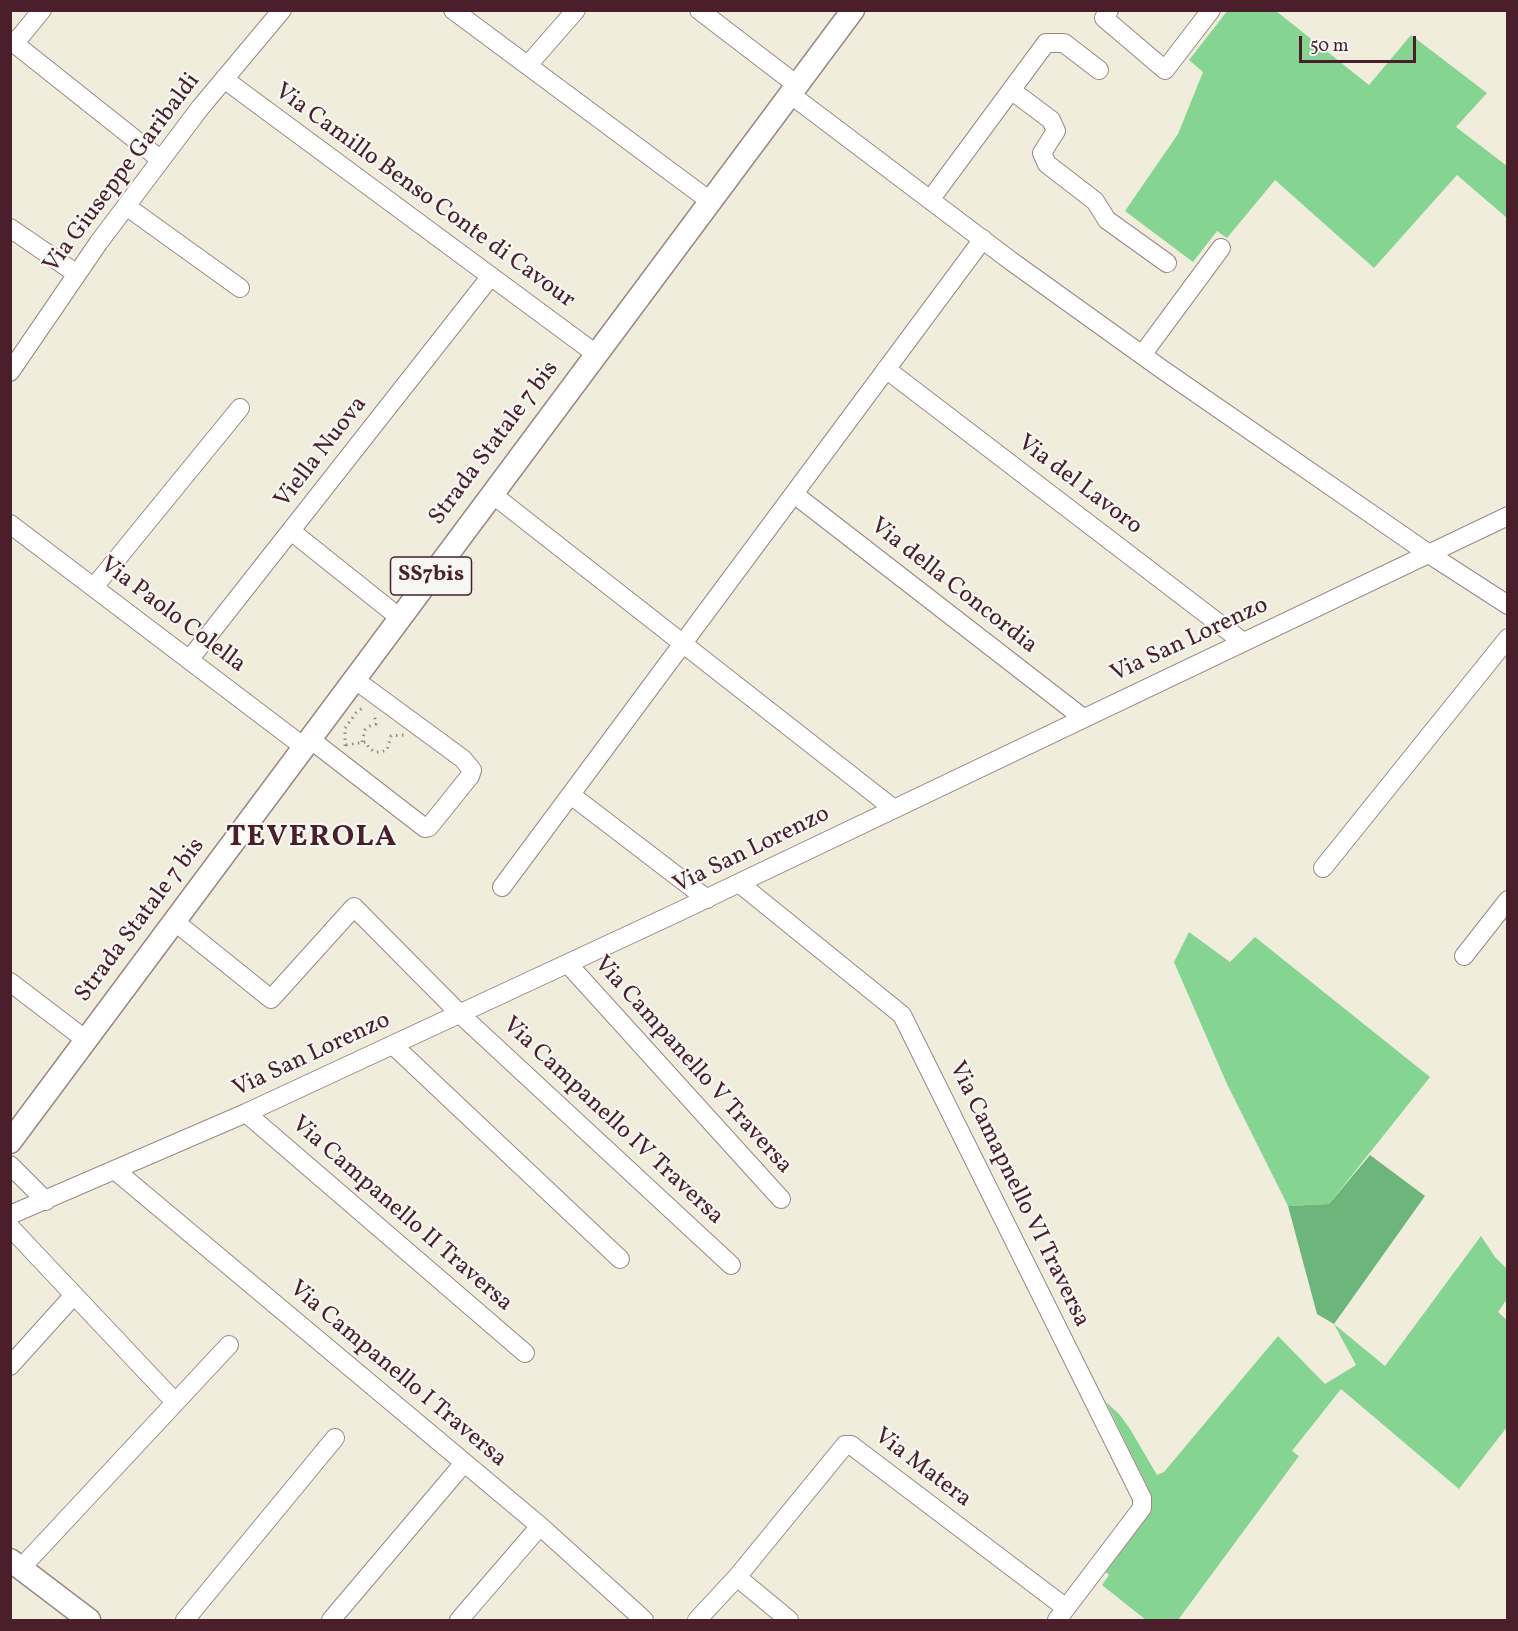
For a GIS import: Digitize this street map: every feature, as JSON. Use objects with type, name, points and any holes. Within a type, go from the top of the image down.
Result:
[{"type":"main road","name":"Strada Statale 7 bis","points":[[10,1142],[853,10]]},
{"type":"main road","points":[[16,1564],[89,1620]]},
{"type":"street","points":[[42,10],[13,41],[161,159]]},
{"type":"street","name":"Via Giuseppe Garibaldi","points":[[10,372],[77,274],[161,159],[282,10]]},
{"type":"street","points":[[453,10],[710,201]]},
{"type":"street","points":[[528,65],[576,10]]},
{"type":"street","points":[[699,10],[793,90],[930,200],[983,239],[1142,355],[1429,554],[1508,605]]},
{"type":"street","points":[[1109,10],[1104,18],[1165,70],[1211,10]]},
{"type":"street","points":[[930,200],[1046,43],[1064,43],[1099,70]]},
{"type":"street","name":"Via Camillo Benso Conte di Cavour","points":[[224,79],[596,354]]},
{"type":"street","points":[[1011,90],[1051,120],[1056,131],[1042,153],[1047,164],[1095,201],[1107,220],[1167,263]]},
{"type":"street","points":[[126,206],[240,288]]},
{"type":"street","points":[[10,228],[77,274]]},
{"type":"street","points":[[502,887],[983,239]]},
{"type":"street","points":[[1142,355],[1221,248]]},
{"type":"street","name":"Viella Nuova","points":[[189,660],[491,276]]},
{"type":"street","name":"Via del Lavoro","points":[[886,369],[1243,642]]},
{"type":"street","points":[[94,587],[240,408]]},
{"type":"street","points":[[492,494],[894,809]]},
{"type":"street","name":"Via della Concordia","points":[[794,494],[1083,718]]},
{"type":"street","name":"Via San Lorenzo","points":[[10,1215],[246,1113],[568,964],[1508,516]]},
{"type":"street","name":"Via Paolo Colella","points":[[10,524],[189,660],[425,828],[470,776],[472,770],[463,759],[354,679]]},
{"type":"street","points":[[291,531],[400,618]]},
{"type":"street","points":[[1323,868],[1508,638]]},
{"type":"street","points":[[571,795],[707,899]]},
{"type":"street","name":"Via Camapnello VI Traversa","points":[[739,883],[902,1015],[1142,1498],[1142,1508],[1061,1614]]},
{"type":"street","points":[[1464,956],[1508,900]]},
{"type":"street","name":"Via Campanello IV Traversa","points":[[174,921],[271,999],[354,907],[460,1014],[731,1265]]},
{"type":"street","name":"Via Campanello V Traversa","points":[[568,964],[781,1199]]},
{"type":"street","points":[[10,982],[86,1040]]},
{"type":"street","points":[[393,1045],[620,1259]]},
{"type":"street","name":"Via Campanello II Traversa","points":[[246,1113],[525,1353]]},
{"type":"street","points":[[10,1165],[46,1201]]},
{"type":"street","name":"Via Campanello I Traversa","points":[[116,1171],[540,1526],[644,1620]]},
{"type":"street","points":[[10,1227],[175,1402]]},
{"type":"street","points":[[10,1366],[74,1295]]},
{"type":"street","points":[[16,1564],[229,1345]]},
{"type":"street","points":[[185,1620],[335,1438]]},
{"type":"street","name":"Via Matera","points":[[697,1620],[737,1576],[845,1445],[851,1445],[1061,1614]]},
{"type":"street","points":[[331,1620],[464,1463]]},
{"type":"street","points":[[459,1620],[540,1526]]},
{"type":"street","points":[[737,1576],[789,1620]]},
{"type":"path","points":[[348,756],[345,745],[345,728],[356,713],[372,704],[376,724],[366,730],[362,742]]},
{"type":"path","points":[[345,745],[366,742],[375,752],[381,752],[387,750],[391,736],[413,735]]},
{"type":"green space","points":[[1228,10],[1276,11],[1369,85],[1411,35],[1487,93],[1456,127],[1507,166],[1507,218],[1457,175],[1374,268],[1275,180],[1227,238],[1217,231],[1193,262],[1125,211],[1178,134],[1203,72],[1189,60]]},
{"type":"green space","points":[[1189,932],[1230,962],[1255,937],[1430,1077],[1329,1204],[1288,1206],[1227,1084],[1174,962]]},
{"type":"green space","points":[[1370,1155],[1425,1196],[1334,1324],[1317,1314],[1288,1206],[1329,1204]]},
{"type":"green space","points":[[1481,1236],[1495,1257],[1507,1269],[1507,1299],[1498,1312],[1507,1320],[1507,1427],[1459,1489],[1341,1389],[1292,1451],[1299,1456],[1178,1620],[1146,1620],[1102,1585],[1109,1575],[1092,1561],[1149,1490],[1106,1402],[1120,1415],[1130,1429],[1157,1475],[1164,1472],[1278,1336],[1325,1384],[1356,1365],[1334,1324],[1385,1366]]},
{"type":"district","name":"TEVEROLA","points":[[312,839]]}]
